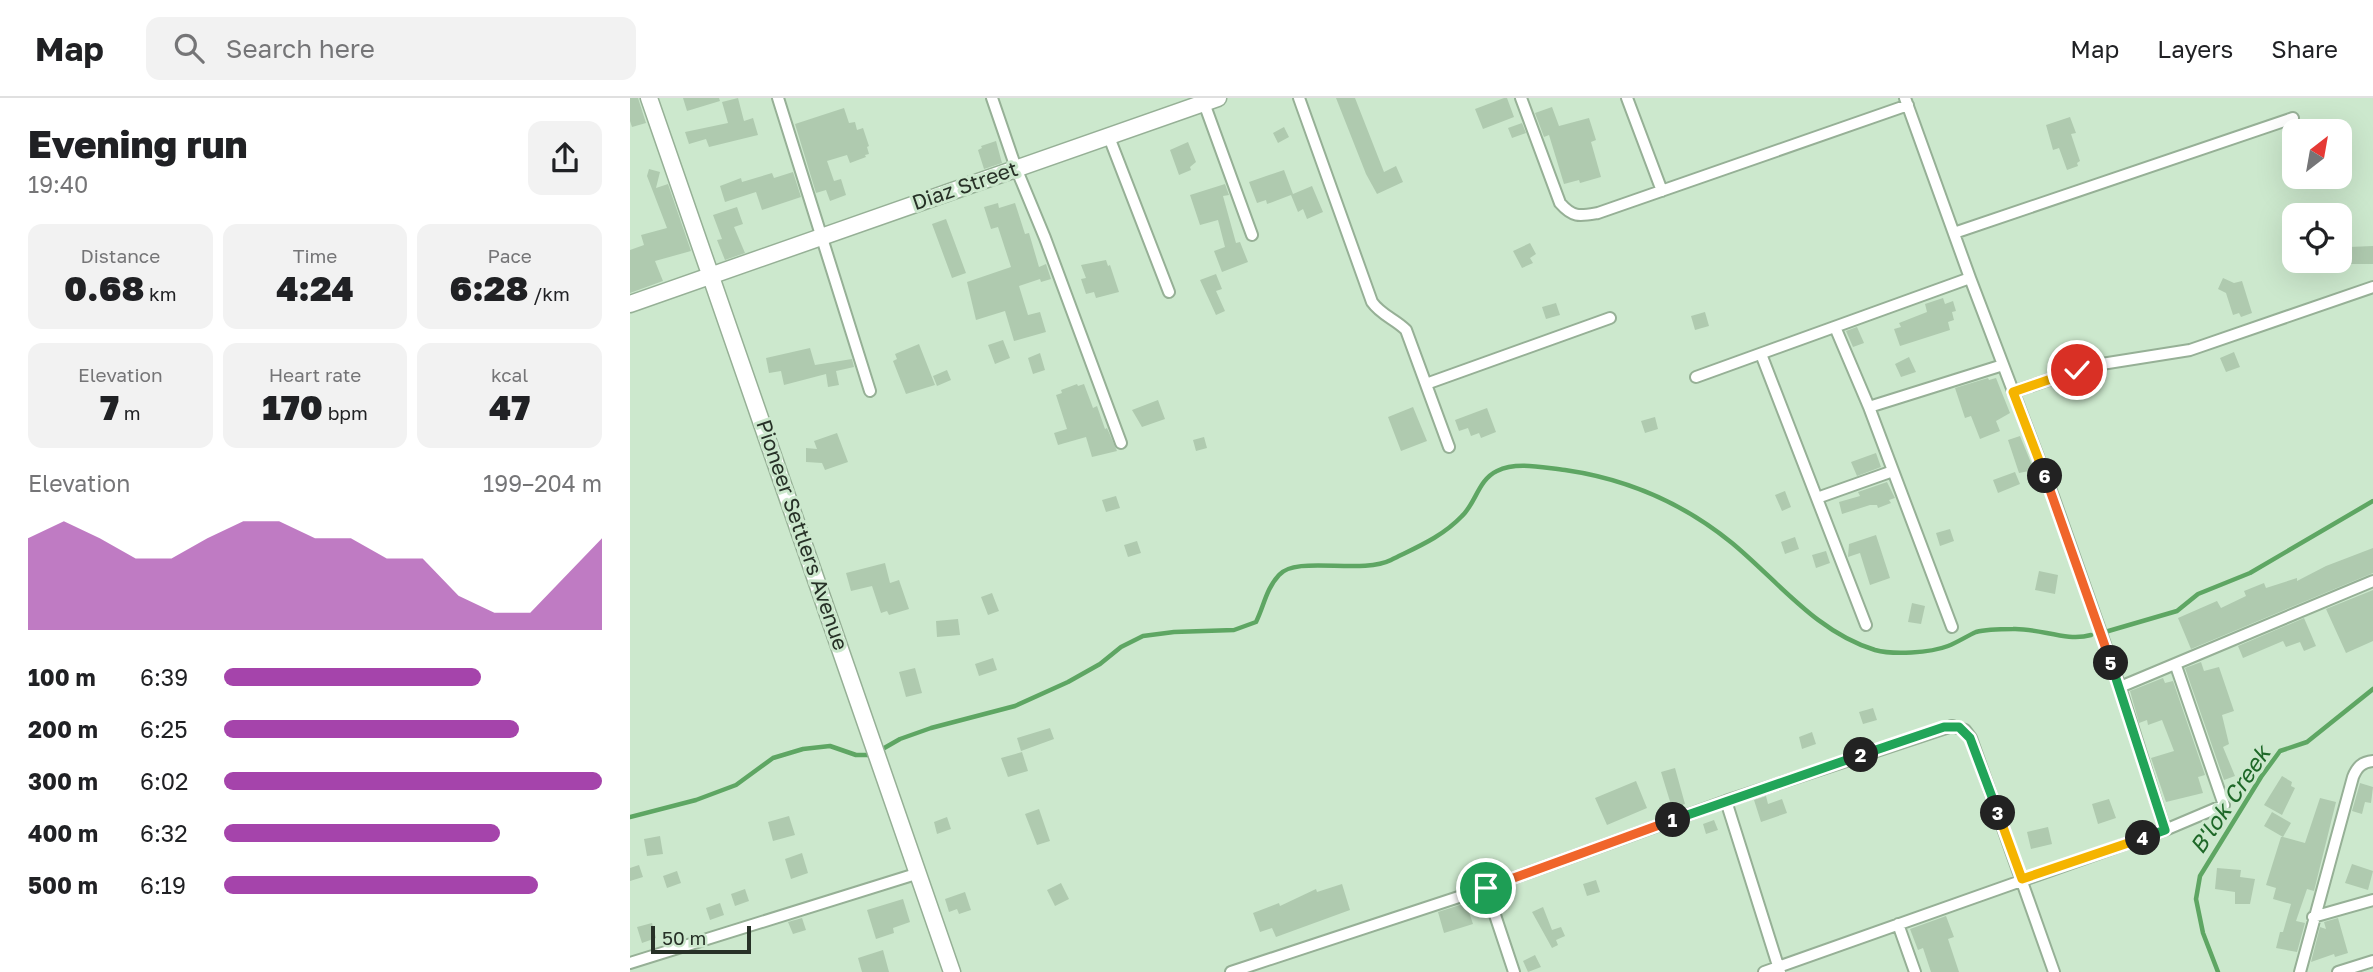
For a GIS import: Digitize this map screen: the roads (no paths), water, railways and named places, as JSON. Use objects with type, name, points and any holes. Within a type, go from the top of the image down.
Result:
[{"type":"street","name":"Pioneer Settlers Avenue","points":[[649,98],[952,972]]},
{"type":"street","points":[[778,98],[870,391]]},
{"type":"street","points":[[992,98],[1121,443]]},
{"type":"street","points":[[1299,98],[1372,302],[1377,309],[1400,323],[1406,330],[1449,447]]},
{"type":"street","points":[[1521,98],[1560,203],[1568,212],[1580,216],[1598,213],[1662,191],[1906,102],[2053,496],[2120,687],[2165,830]]},
{"type":"street","points":[[1627,98],[1662,191]]},
{"type":"street","name":"Diaz Street","points":[[630,304],[1211,101]]},
{"type":"street","points":[[1211,101],[1252,235]]},
{"type":"street","points":[[1954,233],[2293,118]]},
{"type":"street","points":[[1109,137],[1169,292]]},
{"type":"street","points":[[1696,377],[1970,278]]},
{"type":"street","points":[[2013,392],[2089,366],[2190,350],[2373,286]]},
{"type":"street","points":[[1426,384],[1609,318]]},
{"type":"street","points":[[1835,327],[1869,407],[1952,627]]},
{"type":"street","points":[[1761,354],[1866,625]]},
{"type":"street","points":[[1869,407],[2003,365]]},
{"type":"street","points":[[1817,498],[1893,471]]},
{"type":"street","points":[[2120,687],[2176,666],[2373,581]]},
{"type":"street","points":[[1764,972],[1779,970],[2022,879],[2165,830],[2224,805],[2176,666]]},
{"type":"street","points":[[1231,972],[1486,888],[1726,801],[1944,727],[1959,727],[1970,738],[2054,972]]},
{"type":"street","points":[[2300,972],[2353,777],[2359,766],[2373,761]]},
{"type":"street","points":[[1726,801],[1779,970]]},
{"type":"street","points":[[630,963],[919,873]]},
{"type":"street","points":[[1486,888],[1514,972]]},
{"type":"street","points":[[2313,917],[2373,900]]},
{"type":"street","points":[[1898,924],[1915,972]]},
{"type":"street","points":[[2338,972],[2373,961]]},
{"type":"waterway","points":[[879,751],[900,739],[931,728],[1015,706],[1068,682],[1100,664],[1121,647],[1143,636],[1234,630],[1256,622],[1271,586],[1287,569],[1314,565],[1363,566],[1391,560],[1446,530],[1467,511],[1485,480],[1497,471],[1513,466],[1588,474],[1632,487],[1674,505],[1732,543],[1799,604],[1834,631],[1875,650],[1922,652],[1948,646],[1976,632],[1994,629],[2023,629],[2072,637],[2091,635]]},
{"type":"waterway","points":[[2105,632],[2177,611],[2198,594],[2250,573],[2373,501]]},
{"type":"waterway","name":"B'lok Creek","points":[[2218,972],[2203,933],[2196,899],[2200,876],[2280,751],[2307,742],[2373,689]]},
{"type":"waterway","points":[[630,817],[696,800],[736,785],[773,758],[803,749],[830,746],[856,755],[871,755]]}]
